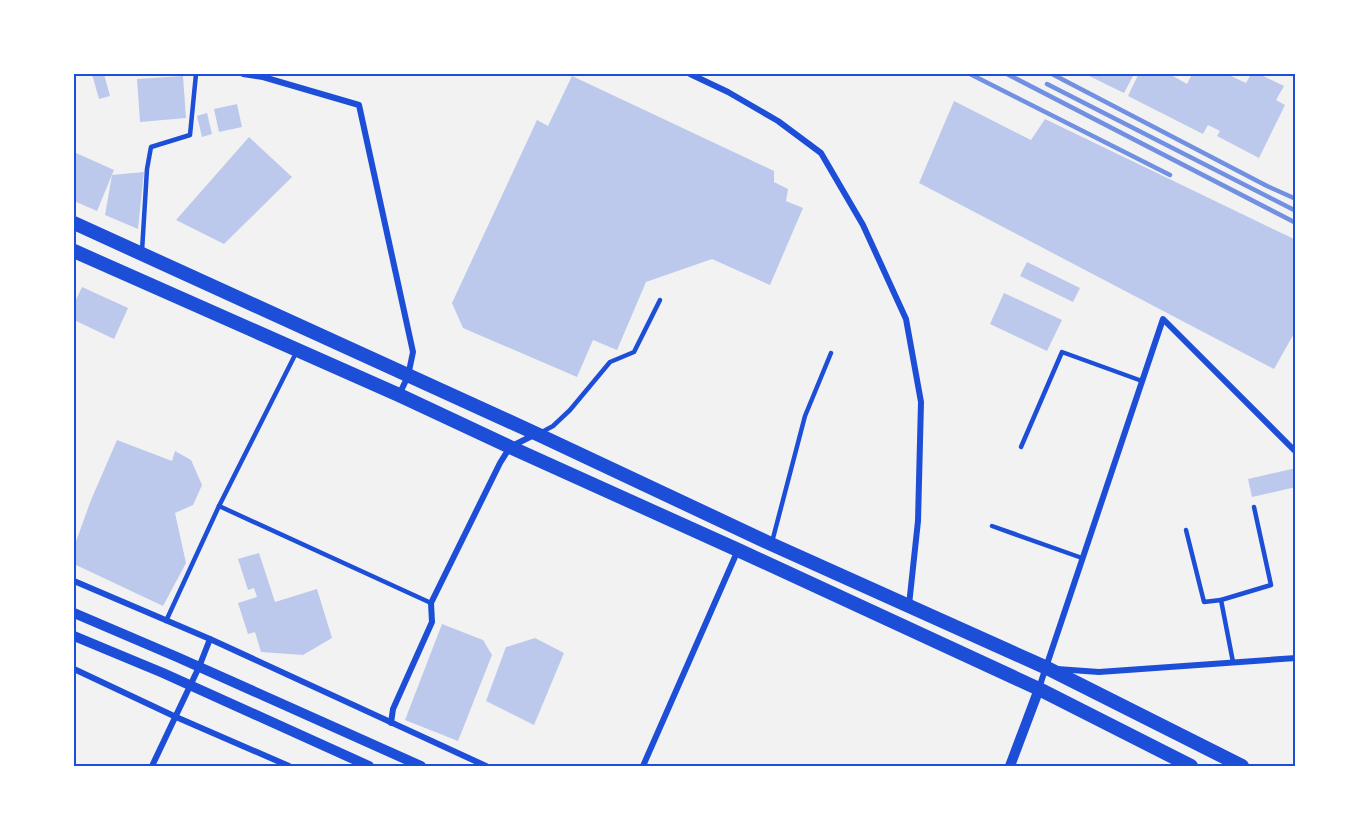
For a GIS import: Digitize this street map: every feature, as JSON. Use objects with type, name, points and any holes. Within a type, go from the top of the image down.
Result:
[{"type":"main road","points":[[74,223],[537,434],[771,544],[1047,668],[1242,766]]},
{"type":"main road","points":[[74,251],[399,395],[738,550],[1039,689],[1191,766]]},
{"type":"street","points":[[243,74],[263,77],[359,105],[413,352],[408,376],[399,395]]},
{"type":"street","points":[[690,74],[728,92],[778,121],[821,153],[863,225],[906,319],[921,402],[918,521],[909,605]]},
{"type":"street","points":[[1010,766],[1047,668],[1163,319],[1296,452]]},
{"type":"street","points":[[391,723],[393,709],[432,622],[431,603],[500,463],[510,447],[537,434]]},
{"type":"street","points":[[643,766],[738,550]]},
{"type":"street","points":[[74,581],[210,639],[486,766]]},
{"type":"street","points":[[74,613],[421,766]]},
{"type":"street","points":[[74,636],[163,673],[369,766]]},
{"type":"street","points":[[152,766],[199,668],[210,639]]},
{"type":"street","points":[[1047,668],[1099,672],[1296,658]]},
{"type":"street","points":[[74,669],[176,717],[289,766]]},
{"type":"lane","points":[[142,255],[147,169],[151,147],[190,135],[196,74]]},
{"type":"lane","points":[[537,434],[554,426],[610,362],[634,352],[660,300]]},
{"type":"lane","points":[[166,621],[219,506],[297,351]]},
{"type":"lane","points":[[1022,447],[1062,352],[1142,381]]},
{"type":"lane","points":[[771,544],[805,416],[831,353]]},
{"type":"lane","points":[[219,506],[431,603]]},
{"type":"lane","points":[[1186,530],[1204,602],[1221,600],[1271,585],[1254,507]]},
{"type":"lane","points":[[992,526],[1082,558]]},
{"type":"lane","points":[[1221,600],[1233,662]]},
{"type":"building","points":[[92,74],[104,74],[110,96],[99,99]]},
{"type":"building","points":[[1085,74],[1134,74],[1124,93]]},
{"type":"building","points":[[1135,74],[1174,74],[1173,76],[1187,84],[1192,74],[1232,74],[1231,76],[1246,83],[1251,74],[1259,74],[1284,86],[1276,100],[1285,105],[1259,158],[1217,136],[1220,131],[1208,125],[1203,134],[1128,96],[1138,75]]},
{"type":"building","points":[[183,76],[186,118],[140,122],[137,79]]},
{"type":"building","points":[[572,76],[774,171],[774,182],[788,189],[786,201],[803,208],[770,285],[712,259],[646,282],[617,350],[593,340],[577,377],[463,328],[452,303],[537,120],[548,126]]},
{"type":"building","points":[[954,101],[1031,140],[1045,119],[1296,240],[1296,330],[1274,369],[919,183]]},
{"type":"building","points":[[237,104],[242,127],[219,132],[214,109]]},
{"type":"building","points":[[207,113],[212,134],[202,137],[197,116]]},
{"type":"building","points":[[249,137],[292,177],[224,244],[176,220]]},
{"type":"building","points":[[74,152],[114,170],[97,211],[74,201]]},
{"type":"building","points":[[144,172],[138,229],[105,215],[112,175]]},
{"type":"building","points":[[1027,262],[1080,288],[1073,302],[1020,276]]},
{"type":"building","points":[[82,287],[128,308],[114,339],[74,320],[74,304]]},
{"type":"building","points":[[1004,293],[1062,320],[1047,351],[990,324]]},
{"type":"building","points":[[117,440],[172,461],[175,451],[191,460],[202,485],[193,505],[175,513],[186,563],[163,606],[74,564],[74,547]]},
{"type":"building","points":[[1296,468],[1296,487],[1252,497],[1248,479]]},
{"type":"building","points":[[259,553],[275,602],[317,589],[332,638],[303,655],[261,652],[255,632],[248,634],[238,603],[257,597],[254,588],[248,590],[238,559]]},
{"type":"building","points":[[442,624],[483,640],[492,655],[458,741],[405,720]]},
{"type":"building","points":[[535,638],[564,653],[534,725],[486,701],[506,647]]},
{"type":"railway","points":[[970,74],[1170,175]]},
{"type":"railway","points":[[1007,74],[1296,223]]},
{"type":"railway","points":[[1052,74],[1296,199]]},
{"type":"railway","points":[[1047,84],[1296,211]]}]
